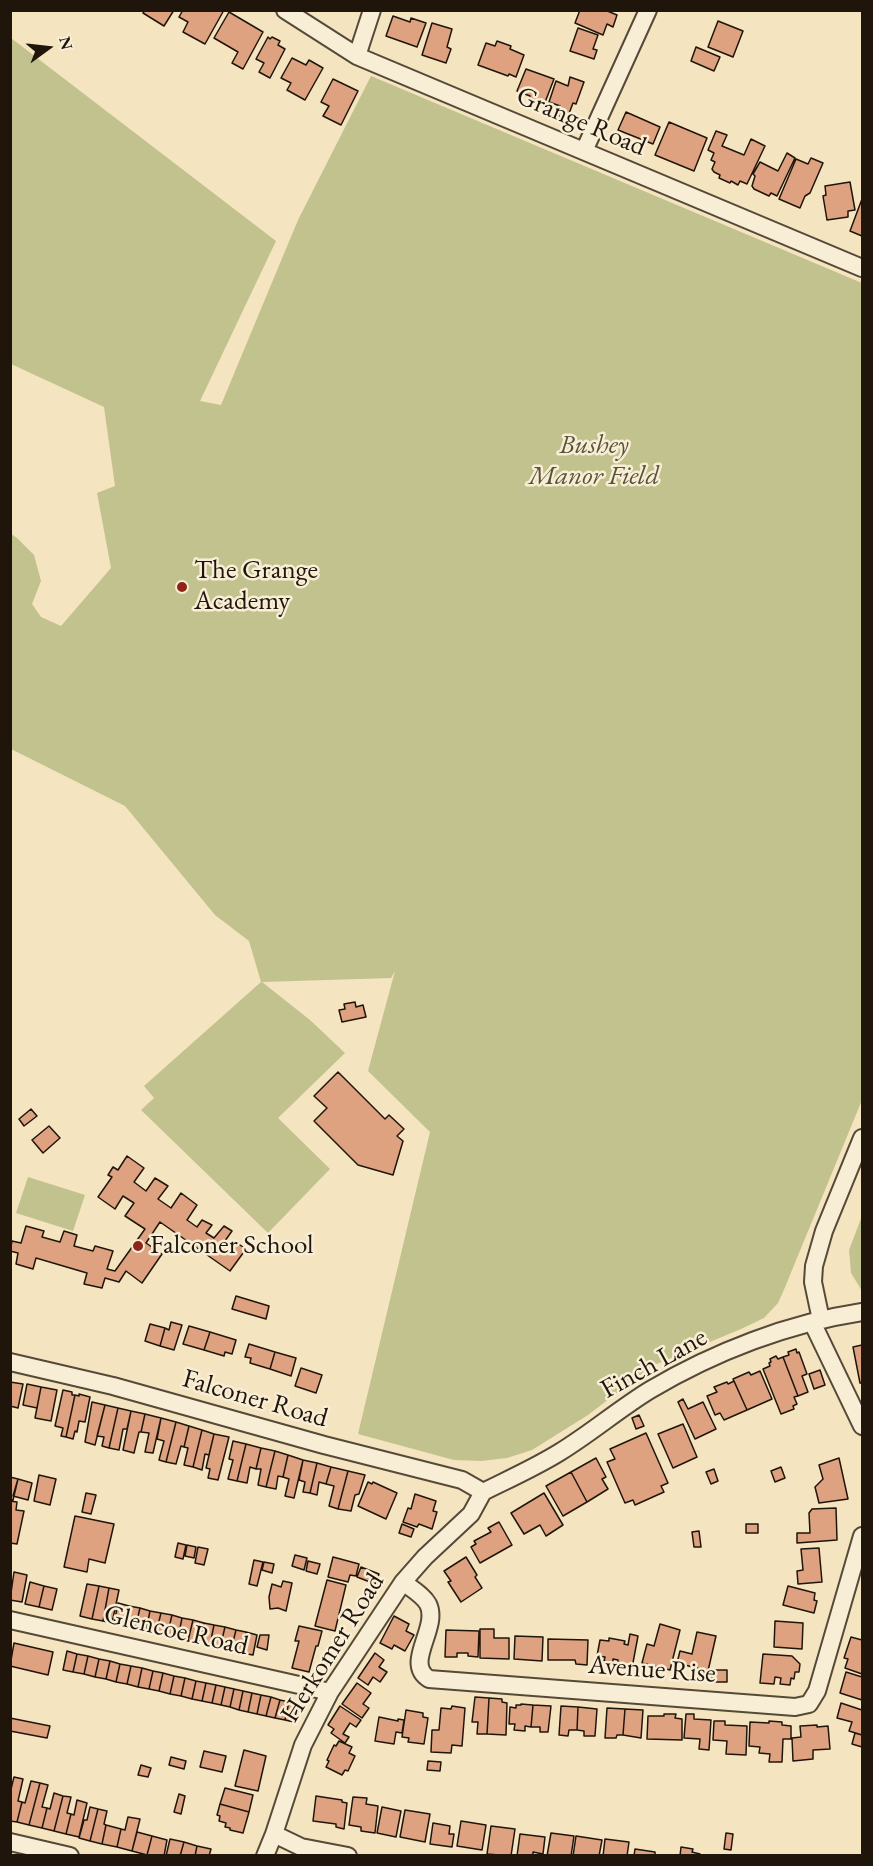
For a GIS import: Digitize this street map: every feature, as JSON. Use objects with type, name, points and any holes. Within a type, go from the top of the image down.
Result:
[{"type":"street","name":"Grange Road","points":[[285,10],[357,56],[862,268]]},
{"type":"street","points":[[357,56],[372,10]]},
{"type":"street","points":[[584,151],[648,10]]},
{"type":"street","points":[[862,1138],[824,1231],[814,1266],[813,1281],[817,1321],[862,1426]]},
{"type":"street","name":"Finch Lane","points":[[483,1492],[560,1452],[648,1391],[706,1360],[792,1327],[862,1312]]},
{"type":"street","name":"Falconer Road","points":[[10,1362],[113,1386],[324,1445],[462,1480],[483,1492]]},
{"type":"street","name":"Herkomer Road","points":[[265,1856],[303,1745],[330,1692],[403,1582],[425,1557],[471,1514],[483,1492]]},
{"type":"street","name":"Avenue Rise","points":[[403,1582],[428,1603],[429,1628],[419,1665],[424,1676],[429,1679],[795,1707],[809,1704],[817,1691],[862,1536]]},
{"type":"street","name":"Glencoe Road","points":[[10,1620],[330,1692]]},
{"type":"street","points":[[274,1834],[301,1847],[348,1856]]},
{"type":"street","points":[[10,1842],[70,1856]]},
{"type":"green space","name":"Bushey Manor Field","points":[[11,38],[276,241],[200,401],[221,405],[298,220],[371,76],[862,283],[862,1100],[783,1292],[778,1303],[764,1318],[652,1366],[588,1415],[532,1450],[507,1458],[481,1461],[454,1460],[358,1434],[430,1132],[368,1071],[395,971],[391,978],[262,982],[310,1020],[345,1053],[278,1118],[330,1169],[268,1233],[141,1110],[154,1098],[144,1086],[261,982],[249,941],[215,915],[125,806],[11,749],[11,534],[34,555],[41,581],[32,604],[41,617],[61,626],[111,568],[97,493],[115,486],[104,407],[11,364]]},
{"type":"green space","points":[[28,1177],[85,1195],[73,1231],[16,1213]]},
{"type":"green space","points":[[862,1216],[862,1291],[851,1273],[849,1250]]},
{"type":"building","points":[[145,10],[174,10],[164,26],[143,13]]},
{"type":"building","points":[[183,10],[224,10],[205,44],[183,32],[188,22],[179,17]]},
{"type":"building","points":[[580,10],[605,10],[617,15],[613,27],[607,24],[603,35],[575,23]]},
{"type":"building","points":[[229,12],[263,32],[243,69],[232,63],[238,52],[214,38]]},
{"type":"building","points":[[393,16],[410,22],[411,18],[426,23],[417,47],[386,36]]},
{"type":"building","points":[[718,21],[743,31],[733,57],[708,47]]},
{"type":"building","points":[[432,23],[452,29],[447,47],[451,49],[446,63],[422,55]]},
{"type":"building","points":[[578,28],[598,35],[593,49],[597,50],[594,59],[570,51]]},
{"type":"building","points":[[268,37],[280,41],[278,45],[285,49],[270,78],[259,72],[264,63],[256,59]]},
{"type":"building","points":[[497,41],[511,46],[510,49],[524,55],[516,77],[478,65],[486,43],[495,46]]},
{"type":"building","points":[[696,47],[720,57],[714,71],[691,61]]},
{"type":"building","points":[[292,58],[306,65],[309,60],[323,68],[305,100],[287,90],[291,83],[281,78]]},
{"type":"building","points":[[526,69],[554,79],[544,105],[529,100],[530,96],[517,91]]},
{"type":"building","points":[[570,77],[584,82],[576,104],[573,103],[567,119],[557,115],[560,106],[549,102],[556,81],[568,86]]},
{"type":"building","points":[[333,79],[358,91],[341,125],[323,116],[329,106],[321,102]]},
{"type":"building","points":[[626,112],[660,127],[653,144],[618,130]]},
{"type":"building","points":[[669,122],[707,138],[694,171],[655,155]]},
{"type":"building","points":[[716,131],[727,135],[722,146],[744,155],[751,139],[765,146],[747,184],[740,181],[738,185],[731,181],[730,183],[719,178],[720,175],[712,169],[715,162],[711,160],[714,153],[708,150]]},
{"type":"building","points":[[787,153],[795,158],[777,196],[771,193],[769,196],[754,189],[752,186],[755,176],[753,174],[760,162],[778,171]]},
{"type":"building","points":[[811,158],[823,163],[810,193],[805,196],[800,208],[779,199],[796,159],[808,164]]},
{"type":"building","points":[[850,182],[855,210],[848,211],[848,217],[827,220],[823,196],[826,195],[825,186]]},
{"type":"building","points":[[862,199],[862,236],[850,231]]},
{"type":"building","points":[[355,1002],[356,1007],[363,1005],[366,1017],[342,1022],[339,1010],[345,1009],[344,1004]]},
{"type":"building","points":[[338,1072],[385,1119],[389,1115],[404,1129],[397,1136],[403,1141],[393,1175],[358,1165],[314,1121],[327,1108],[314,1096]]},
{"type":"building","points":[[31,1109],[37,1116],[24,1126],[19,1119]]},
{"type":"building","points":[[49,1126],[60,1138],[43,1153],[32,1140]]},
{"type":"building","points":[[127,1156],[144,1168],[134,1182],[146,1191],[155,1178],[168,1186],[158,1199],[171,1208],[181,1193],[197,1205],[187,1220],[197,1227],[202,1220],[212,1225],[206,1233],[214,1238],[224,1226],[232,1231],[222,1245],[231,1250],[237,1243],[246,1249],[230,1271],[160,1222],[146,1243],[162,1254],[142,1283],[126,1271],[119,1282],[105,1278],[102,1288],[84,1284],[87,1273],[36,1258],[33,1269],[16,1264],[18,1253],[10,1251],[12,1241],[21,1243],[26,1226],[44,1231],[42,1237],[60,1242],[64,1231],[77,1235],[74,1246],[93,1251],[95,1246],[113,1251],[107,1269],[115,1271],[145,1229],[125,1216],[134,1203],[123,1196],[115,1209],[98,1197],[112,1177],[108,1175],[113,1167],[118,1170]]},
{"type":"building","points":[[236,1296],[269,1306],[266,1319],[232,1309]]},
{"type":"building","points":[[171,1322],[182,1325],[174,1350],[160,1346],[165,1328],[169,1330]]},
{"type":"building","points":[[150,1324],[165,1328],[160,1346],[145,1341]]},
{"type":"building","points":[[189,1326],[210,1332],[204,1350],[183,1344]]},
{"type":"building","points":[[210,1332],[236,1340],[232,1354],[225,1352],[224,1356],[204,1350]]},
{"type":"building","points":[[249,1344],[275,1352],[270,1369],[250,1363],[251,1358],[245,1357]]},
{"type":"building","points":[[862,1345],[862,1383],[860,1383],[853,1347]]},
{"type":"building","points":[[796,1349],[807,1374],[802,1376],[808,1392],[798,1396],[783,1357]]},
{"type":"building","points":[[275,1352],[296,1358],[291,1376],[270,1369]]},
{"type":"building","points":[[776,1356],[778,1359],[783,1357],[798,1396],[794,1397],[797,1404],[793,1406],[794,1409],[781,1414],[763,1369],[770,1366],[770,1359]]},
{"type":"building","points":[[301,1368],[322,1375],[316,1393],[295,1386]]},
{"type":"building","points":[[820,1370],[825,1385],[814,1389],[809,1374]]},
{"type":"building","points":[[760,1371],[772,1399],[747,1410],[733,1379],[749,1372],[751,1375]]},
{"type":"building","points":[[734,1381],[747,1410],[724,1420],[720,1413],[715,1415],[707,1396],[717,1392],[714,1387]]},
{"type":"building","points":[[10,1382],[23,1384],[18,1408],[10,1406]]},
{"type":"building","points":[[27,1384],[41,1387],[37,1408],[23,1405]]},
{"type":"building","points":[[41,1387],[57,1390],[51,1421],[35,1418]]},
{"type":"building","points":[[63,1390],[75,1395],[66,1437],[61,1436],[63,1428],[55,1426]]},
{"type":"building","points":[[79,1394],[90,1397],[85,1422],[79,1421],[73,1439],[66,1437],[75,1395],[79,1396]]},
{"type":"building","points":[[683,1399],[688,1409],[703,1402],[716,1429],[695,1439],[678,1402]]},
{"type":"building","points":[[92,1402],[105,1405],[95,1445],[85,1442]]},
{"type":"building","points":[[105,1405],[118,1408],[109,1448],[102,1446],[104,1437],[97,1436]]},
{"type":"building","points":[[118,1408],[131,1411],[127,1429],[123,1429],[119,1450],[109,1448]]},
{"type":"building","points":[[131,1411],[145,1414],[134,1453],[123,1450]]},
{"type":"building","points":[[145,1414],[161,1418],[153,1453],[145,1452],[149,1433],[141,1432]]},
{"type":"building","points":[[639,1415],[644,1426],[636,1429],[632,1418]]},
{"type":"building","points":[[161,1418],[176,1422],[166,1462],[159,1460],[164,1441],[157,1439]]},
{"type":"building","points":[[176,1422],[189,1426],[184,1447],[181,1446],[176,1464],[166,1462]]},
{"type":"building","points":[[683,1424],[697,1457],[673,1468],[658,1434]]},
{"type":"building","points":[[189,1426],[202,1430],[193,1467],[184,1465],[188,1448],[184,1447]]},
{"type":"building","points":[[202,1430],[214,1434],[209,1455],[205,1454],[202,1470],[193,1467]]},
{"type":"building","points":[[646,1433],[668,1483],[661,1486],[664,1492],[635,1505],[633,1500],[625,1503],[607,1462],[615,1459],[610,1449]]},
{"type":"building","points":[[214,1434],[229,1437],[218,1480],[208,1478],[210,1469],[206,1468]]},
{"type":"building","points":[[233,1441],[246,1444],[237,1481],[228,1479],[233,1460],[229,1459]]},
{"type":"building","points":[[246,1444],[261,1448],[256,1469],[250,1467],[247,1483],[237,1481]]},
{"type":"building","points":[[261,1448],[275,1451],[266,1487],[258,1485],[261,1469],[256,1469]]},
{"type":"building","points":[[275,1451],[288,1455],[283,1477],[278,1476],[276,1489],[266,1487]]},
{"type":"building","points":[[288,1455],[303,1460],[294,1498],[285,1496],[289,1479],[283,1477]]},
{"type":"building","points":[[596,1458],[606,1477],[602,1479],[608,1489],[587,1502],[571,1472]]},
{"type":"building","points":[[839,1458],[848,1499],[819,1503],[815,1487],[823,1479],[819,1465]]},
{"type":"building","points":[[303,1460],[317,1463],[310,1493],[303,1492],[305,1482],[299,1480]]},
{"type":"building","points":[[317,1463],[331,1467],[326,1484],[319,1482],[317,1495],[310,1493]]},
{"type":"building","points":[[331,1467],[348,1471],[338,1509],[329,1506],[334,1486],[326,1484]]},
{"type":"building","points":[[781,1467],[785,1478],[775,1482],[771,1471]]},
{"type":"building","points":[[714,1469],[718,1481],[711,1484],[706,1472]]},
{"type":"building","points":[[348,1471],[365,1475],[359,1494],[355,1495],[351,1511],[338,1509]]},
{"type":"building","points":[[571,1472],[587,1502],[563,1516],[546,1486]]},
{"type":"building","points":[[39,1475],[56,1479],[50,1505],[34,1501]]},
{"type":"building","points":[[10,1477],[18,1479],[13,1500],[10,1499]]},
{"type":"building","points":[[18,1479],[32,1483],[28,1500],[13,1496]]},
{"type":"building","points":[[368,1482],[397,1493],[386,1519],[358,1506]]},
{"type":"building","points":[[86,1493],[96,1495],[91,1514],[82,1512]]},
{"type":"building","points":[[544,1493],[563,1525],[546,1536],[540,1525],[524,1534],[511,1513]]},
{"type":"building","points":[[415,1494],[436,1501],[433,1511],[437,1512],[432,1529],[419,1524],[417,1527],[403,1522],[408,1508],[411,1509]]},
{"type":"building","points":[[10,1501],[17,1502],[16,1510],[24,1511],[17,1544],[10,1543]]},
{"type":"building","points":[[836,1508],[837,1540],[797,1543],[797,1533],[810,1533],[809,1513],[812,1509]]},
{"type":"building","points":[[75,1516],[114,1524],[105,1563],[89,1559],[87,1572],[64,1567]]},
{"type":"building","points":[[499,1522],[512,1545],[480,1563],[471,1547],[476,1544],[474,1541],[491,1532],[488,1528]]},
{"type":"building","points":[[402,1524],[414,1529],[411,1537],[399,1533]]},
{"type":"building","points":[[746,1524],[758,1524],[758,1533],[746,1533]]},
{"type":"building","points":[[699,1531],[701,1547],[694,1547],[692,1532]]},
{"type":"building","points":[[178,1543],[186,1545],[183,1559],[175,1557]]},
{"type":"building","points":[[187,1545],[196,1547],[194,1558],[185,1556]]},
{"type":"building","points":[[198,1547],[208,1549],[204,1565],[195,1563]]},
{"type":"building","points":[[819,1548],[822,1582],[798,1584],[797,1571],[803,1570],[801,1549]]},
{"type":"building","points":[[295,1555],[307,1558],[304,1570],[292,1566]]},
{"type":"building","points":[[333,1557],[359,1564],[356,1576],[350,1575],[348,1582],[328,1577]]},
{"type":"building","points":[[466,1557],[482,1588],[461,1602],[444,1571]]},
{"type":"building","points":[[254,1560],[263,1562],[257,1586],[249,1584]]},
{"type":"building","points":[[308,1561],[320,1564],[317,1574],[306,1571]]},
{"type":"building","points":[[264,1562],[274,1564],[272,1573],[262,1570]]},
{"type":"building","points":[[361,1567],[379,1574],[375,1584],[357,1577]]},
{"type":"building","points":[[14,1572],[27,1575],[22,1602],[10,1600]]},
{"type":"building","points":[[327,1580],[346,1585],[335,1631],[315,1626]]},
{"type":"building","points":[[283,1581],[292,1583],[286,1611],[278,1608],[270,1609],[269,1597],[272,1584],[281,1587]]},
{"type":"building","points":[[30,1582],[44,1586],[39,1607],[25,1604]]},
{"type":"building","points":[[87,1584],[99,1586],[92,1619],[80,1616]]},
{"type":"building","points":[[44,1586],[57,1589],[52,1610],[39,1607]]},
{"type":"building","points":[[99,1586],[109,1588],[103,1621],[92,1619]]},
{"type":"building","points":[[788,1586],[815,1593],[814,1600],[817,1601],[814,1613],[783,1605]]},
{"type":"building","points":[[109,1588],[119,1590],[112,1623],[103,1621]]},
{"type":"building","points":[[118,1603],[129,1606],[124,1626],[114,1624]]},
{"type":"building","points":[[129,1606],[140,1608],[135,1629],[124,1626]]},
{"type":"building","points":[[140,1608],[150,1611],[146,1631],[135,1629]]},
{"type":"building","points":[[150,1611],[161,1613],[156,1633],[146,1631]]},
{"type":"building","points":[[161,1613],[172,1615],[167,1636],[156,1633]]},
{"type":"building","points":[[172,1615],[182,1618],[178,1638],[167,1636]]},
{"type":"building","points":[[394,1616],[409,1624],[406,1631],[414,1635],[405,1651],[394,1645],[392,1649],[380,1643]]},
{"type":"building","points":[[182,1618],[193,1620],[188,1641],[178,1638]]},
{"type":"building","points":[[193,1620],[204,1623],[199,1643],[188,1641]]},
{"type":"building","points":[[775,1621],[803,1623],[802,1649],[774,1647]]},
{"type":"building","points":[[204,1623],[214,1625],[210,1645],[199,1643]]},
{"type":"building","points":[[660,1624],[680,1630],[670,1670],[642,1663],[647,1644],[654,1646]]},
{"type":"building","points":[[214,1625],[225,1627],[220,1648],[210,1645]]},
{"type":"building","points":[[299,1626],[322,1631],[309,1672],[292,1668],[299,1641],[295,1641]]},
{"type":"building","points":[[225,1627],[236,1630],[231,1650],[220,1648]]},
{"type":"building","points":[[480,1629],[494,1629],[494,1638],[509,1638],[509,1659],[480,1658]]},
{"type":"building","points":[[236,1630],[246,1632],[242,1653],[231,1650]]},
{"type":"building","points":[[446,1630],[479,1631],[478,1657],[468,1656],[468,1653],[457,1653],[457,1657],[445,1657]]},
{"type":"building","points":[[246,1632],[257,1635],[253,1655],[242,1653]]},
{"type":"building","points":[[697,1632],[716,1636],[708,1671],[677,1663],[680,1651],[692,1654]]},
{"type":"building","points":[[630,1634],[638,1636],[632,1668],[617,1665],[618,1660],[613,1659],[613,1663],[604,1661],[605,1657],[597,1656],[600,1640],[609,1641],[609,1638],[625,1641],[624,1644],[628,1645]]},
{"type":"building","points":[[260,1635],[269,1635],[267,1650],[257,1647]]},
{"type":"building","points":[[515,1636],[543,1637],[542,1661],[514,1659]]},
{"type":"building","points":[[851,1637],[862,1640],[862,1674],[845,1668],[848,1659],[844,1658]]},
{"type":"building","points":[[548,1639],[588,1640],[587,1665],[576,1664],[575,1660],[548,1660]]},
{"type":"building","points":[[14,1643],[53,1652],[48,1675],[10,1666]]},
{"type":"building","points":[[67,1651],[77,1654],[73,1672],[63,1670]]},
{"type":"building","points":[[375,1653],[384,1660],[379,1667],[387,1672],[380,1682],[373,1677],[368,1685],[358,1678]]},
{"type":"building","points":[[77,1654],[88,1656],[84,1674],[73,1672]]},
{"type":"building","points":[[763,1654],[792,1656],[800,1664],[799,1672],[795,1672],[790,1685],[780,1684],[781,1678],[775,1677],[774,1684],[760,1683]]},
{"type":"building","points":[[88,1656],[99,1659],[95,1677],[84,1674]]},
{"type":"building","points":[[99,1659],[110,1661],[106,1679],[95,1677]]},
{"type":"building","points":[[110,1661],[120,1664],[116,1682],[106,1679]]},
{"type":"building","points":[[120,1664],[131,1666],[127,1684],[116,1682]]},
{"type":"building","points":[[131,1666],[142,1668],[138,1687],[127,1684]]},
{"type":"building","points":[[142,1668],[153,1671],[149,1689],[138,1687]]},
{"type":"building","points":[[712,1670],[727,1670],[727,1682],[712,1682]]},
{"type":"building","points":[[153,1671],[163,1673],[159,1691],[149,1689]]},
{"type":"building","points":[[846,1672],[862,1677],[862,1700],[840,1693]]},
{"type":"building","points":[[163,1673],[174,1676],[170,1694],[159,1691]]},
{"type":"building","points":[[174,1676],[185,1678],[181,1696],[170,1694]]},
{"type":"building","points":[[185,1678],[196,1681],[192,1699],[181,1696]]},
{"type":"building","points":[[196,1681],[206,1683],[202,1701],[192,1699]]},
{"type":"building","points":[[206,1683],[216,1685],[212,1703],[202,1701]]},
{"type":"building","points":[[357,1683],[371,1693],[363,1704],[369,1708],[362,1718],[342,1704]]},
{"type":"building","points":[[216,1685],[225,1687],[221,1705],[212,1703]]},
{"type":"building","points":[[225,1687],[234,1689],[230,1707],[221,1705]]},
{"type":"building","points":[[234,1689],[243,1691],[239,1710],[230,1707]]},
{"type":"building","points":[[243,1691],[252,1693],[248,1712],[239,1710]]},
{"type":"building","points":[[252,1693],[261,1695],[257,1714],[248,1712]]},
{"type":"building","points":[[261,1695],[271,1697],[266,1716],[257,1714]]},
{"type":"building","points":[[271,1697],[280,1700],[275,1718],[266,1716]]},
{"type":"building","points":[[475,1697],[489,1698],[487,1734],[477,1734],[478,1722],[472,1722]]},
{"type":"building","points":[[489,1698],[502,1699],[502,1702],[507,1703],[506,1735],[487,1734]]},
{"type":"building","points":[[280,1700],[289,1702],[285,1720],[275,1718]]},
{"type":"building","points":[[289,1702],[298,1704],[294,1722],[285,1720]]},
{"type":"building","points":[[841,1703],[862,1710],[862,1735],[849,1731],[852,1722],[837,1718]]},
{"type":"building","points":[[516,1705],[533,1705],[531,1727],[525,1726],[525,1731],[514,1730],[515,1724],[509,1724],[510,1707],[516,1708]]},
{"type":"building","points":[[533,1705],[551,1706],[548,1732],[540,1732],[540,1727],[531,1727]]},
{"type":"building","points":[[340,1706],[361,1720],[356,1727],[350,1723],[343,1734],[349,1737],[345,1743],[331,1733],[334,1729],[328,1725]]},
{"type":"building","points":[[452,1706],[465,1708],[462,1746],[452,1745],[451,1753],[431,1752],[432,1730],[439,1730],[441,1708],[451,1709]]},
{"type":"building","points":[[561,1706],[578,1707],[577,1730],[569,1730],[568,1736],[559,1735]]},
{"type":"building","points":[[578,1707],[597,1709],[595,1736],[584,1736],[584,1731],[577,1730]]},
{"type":"building","points":[[607,1708],[625,1709],[623,1735],[617,1735],[616,1738],[605,1738]]},
{"type":"building","points":[[625,1709],[643,1710],[641,1738],[623,1735]]},
{"type":"building","points":[[406,1710],[423,1713],[423,1717],[428,1718],[424,1744],[408,1742],[409,1738],[402,1737]]},
{"type":"building","points":[[664,1714],[676,1714],[675,1718],[682,1719],[682,1740],[647,1739],[648,1716],[664,1716]]},
{"type":"building","points":[[686,1714],[694,1714],[694,1719],[711,1720],[709,1750],[699,1749],[700,1739],[684,1738]]},
{"type":"building","points":[[379,1717],[404,1720],[402,1733],[396,1732],[394,1744],[375,1741]]},
{"type":"building","points":[[10,1718],[50,1726],[47,1738],[10,1731]]},
{"type":"building","points":[[714,1721],[725,1721],[725,1725],[747,1726],[746,1755],[726,1754],[727,1741],[713,1740]]},
{"type":"building","points":[[769,1721],[782,1722],[782,1725],[791,1726],[791,1739],[783,1739],[782,1762],[769,1762],[770,1754],[759,1753],[760,1747],[749,1746],[750,1722],[769,1723]]},
{"type":"building","points":[[817,1725],[817,1727],[828,1726],[830,1749],[813,1750],[813,1759],[793,1761],[792,1738],[801,1737],[800,1726]]},
{"type":"building","points":[[855,1733],[862,1735],[862,1747],[852,1744]]},
{"type":"building","points":[[339,1741],[352,1747],[349,1753],[355,1756],[348,1771],[345,1770],[342,1775],[326,1767],[334,1745],[336,1746]]},
{"type":"building","points":[[244,1750],[266,1756],[258,1791],[235,1786]]},
{"type":"building","points":[[204,1751],[226,1756],[222,1772],[200,1767]]},
{"type":"building","points":[[171,1757],[186,1761],[184,1769],[169,1765]]},
{"type":"building","points":[[428,1761],[441,1762],[440,1771],[427,1770]]},
{"type":"building","points":[[141,1765],[151,1768],[148,1777],[138,1775]]},
{"type":"building","points":[[14,1777],[23,1779],[18,1801],[22,1802],[17,1822],[10,1821],[10,1793]]},
{"type":"building","points":[[31,1781],[40,1783],[29,1825],[17,1822]]},
{"type":"building","points":[[40,1783],[48,1785],[42,1807],[47,1808],[42,1828],[29,1825]]},
{"type":"building","points":[[225,1788],[253,1795],[249,1812],[220,1804]]},
{"type":"building","points":[[54,1793],[63,1796],[54,1831],[42,1828]]},
{"type":"building","points":[[179,1794],[185,1796],[181,1814],[174,1812]]},
{"type":"building","points":[[63,1796],[71,1797],[67,1813],[71,1814],[66,1834],[54,1831]]},
{"type":"building","points":[[316,1796],[342,1800],[347,1803],[344,1829],[336,1827],[336,1824],[313,1821]]},
{"type":"building","points":[[353,1797],[367,1798],[366,1804],[378,1806],[375,1833],[361,1831],[361,1827],[349,1825]]},
{"type":"building","points":[[77,1800],[87,1803],[79,1837],[66,1834]]},
{"type":"building","points":[[220,1804],[249,1812],[243,1833],[230,1830],[225,1827],[226,1823],[219,1821],[220,1816],[217,1815]]},
{"type":"building","points":[[90,1807],[98,1809],[90,1841],[79,1838]]},
{"type":"building","points":[[382,1807],[401,1811],[396,1837],[377,1833]]},
{"type":"building","points":[[98,1809],[107,1811],[102,1844],[90,1841]]},
{"type":"building","points":[[405,1810],[430,1814],[425,1842],[400,1837]]},
{"type":"building","points":[[128,1817],[140,1819],[132,1851],[117,1847],[121,1829],[125,1830]]},
{"type":"building","points":[[461,1821],[486,1825],[482,1850],[457,1846]]},
{"type":"building","points":[[433,1823],[450,1826],[449,1834],[454,1834],[452,1847],[430,1844]]},
{"type":"building","points":[[106,1825],[121,1829],[117,1847],[102,1844]]},
{"type":"building","points":[[491,1826],[515,1829],[511,1856],[487,1854]]},
{"type":"building","points":[[137,1832],[152,1836],[147,1855],[132,1851]]},
{"type":"building","points":[[551,1833],[574,1836],[571,1856],[547,1856]]},
{"type":"building","points":[[726,1833],[733,1834],[731,1850],[724,1849]]},
{"type":"building","points":[[520,1834],[545,1837],[543,1854],[533,1852],[533,1856],[517,1856]]},
{"type":"building","points":[[152,1836],[167,1840],[164,1856],[147,1855]]},
{"type":"building","points":[[576,1836],[602,1840],[599,1856],[573,1856]]},
{"type":"building","points":[[170,1839],[184,1842],[180,1856],[166,1856]]},
{"type":"building","points":[[605,1839],[629,1842],[627,1856],[603,1856]]},
{"type":"building","points":[[184,1842],[197,1846],[195,1856],[180,1856]]},
{"type":"building","points":[[197,1846],[211,1849],[209,1856],[195,1856]]},
{"type":"building","points":[[681,1847],[693,1849],[692,1852],[700,1856],[680,1856]]},
{"type":"building","points":[[635,1849],[655,1852],[655,1856],[634,1856]]},
{"type":"place","name":"The Grange Academy","points":[[182,587]]},
{"type":"place","name":"Falconer School","points":[[138,1246]]}]
